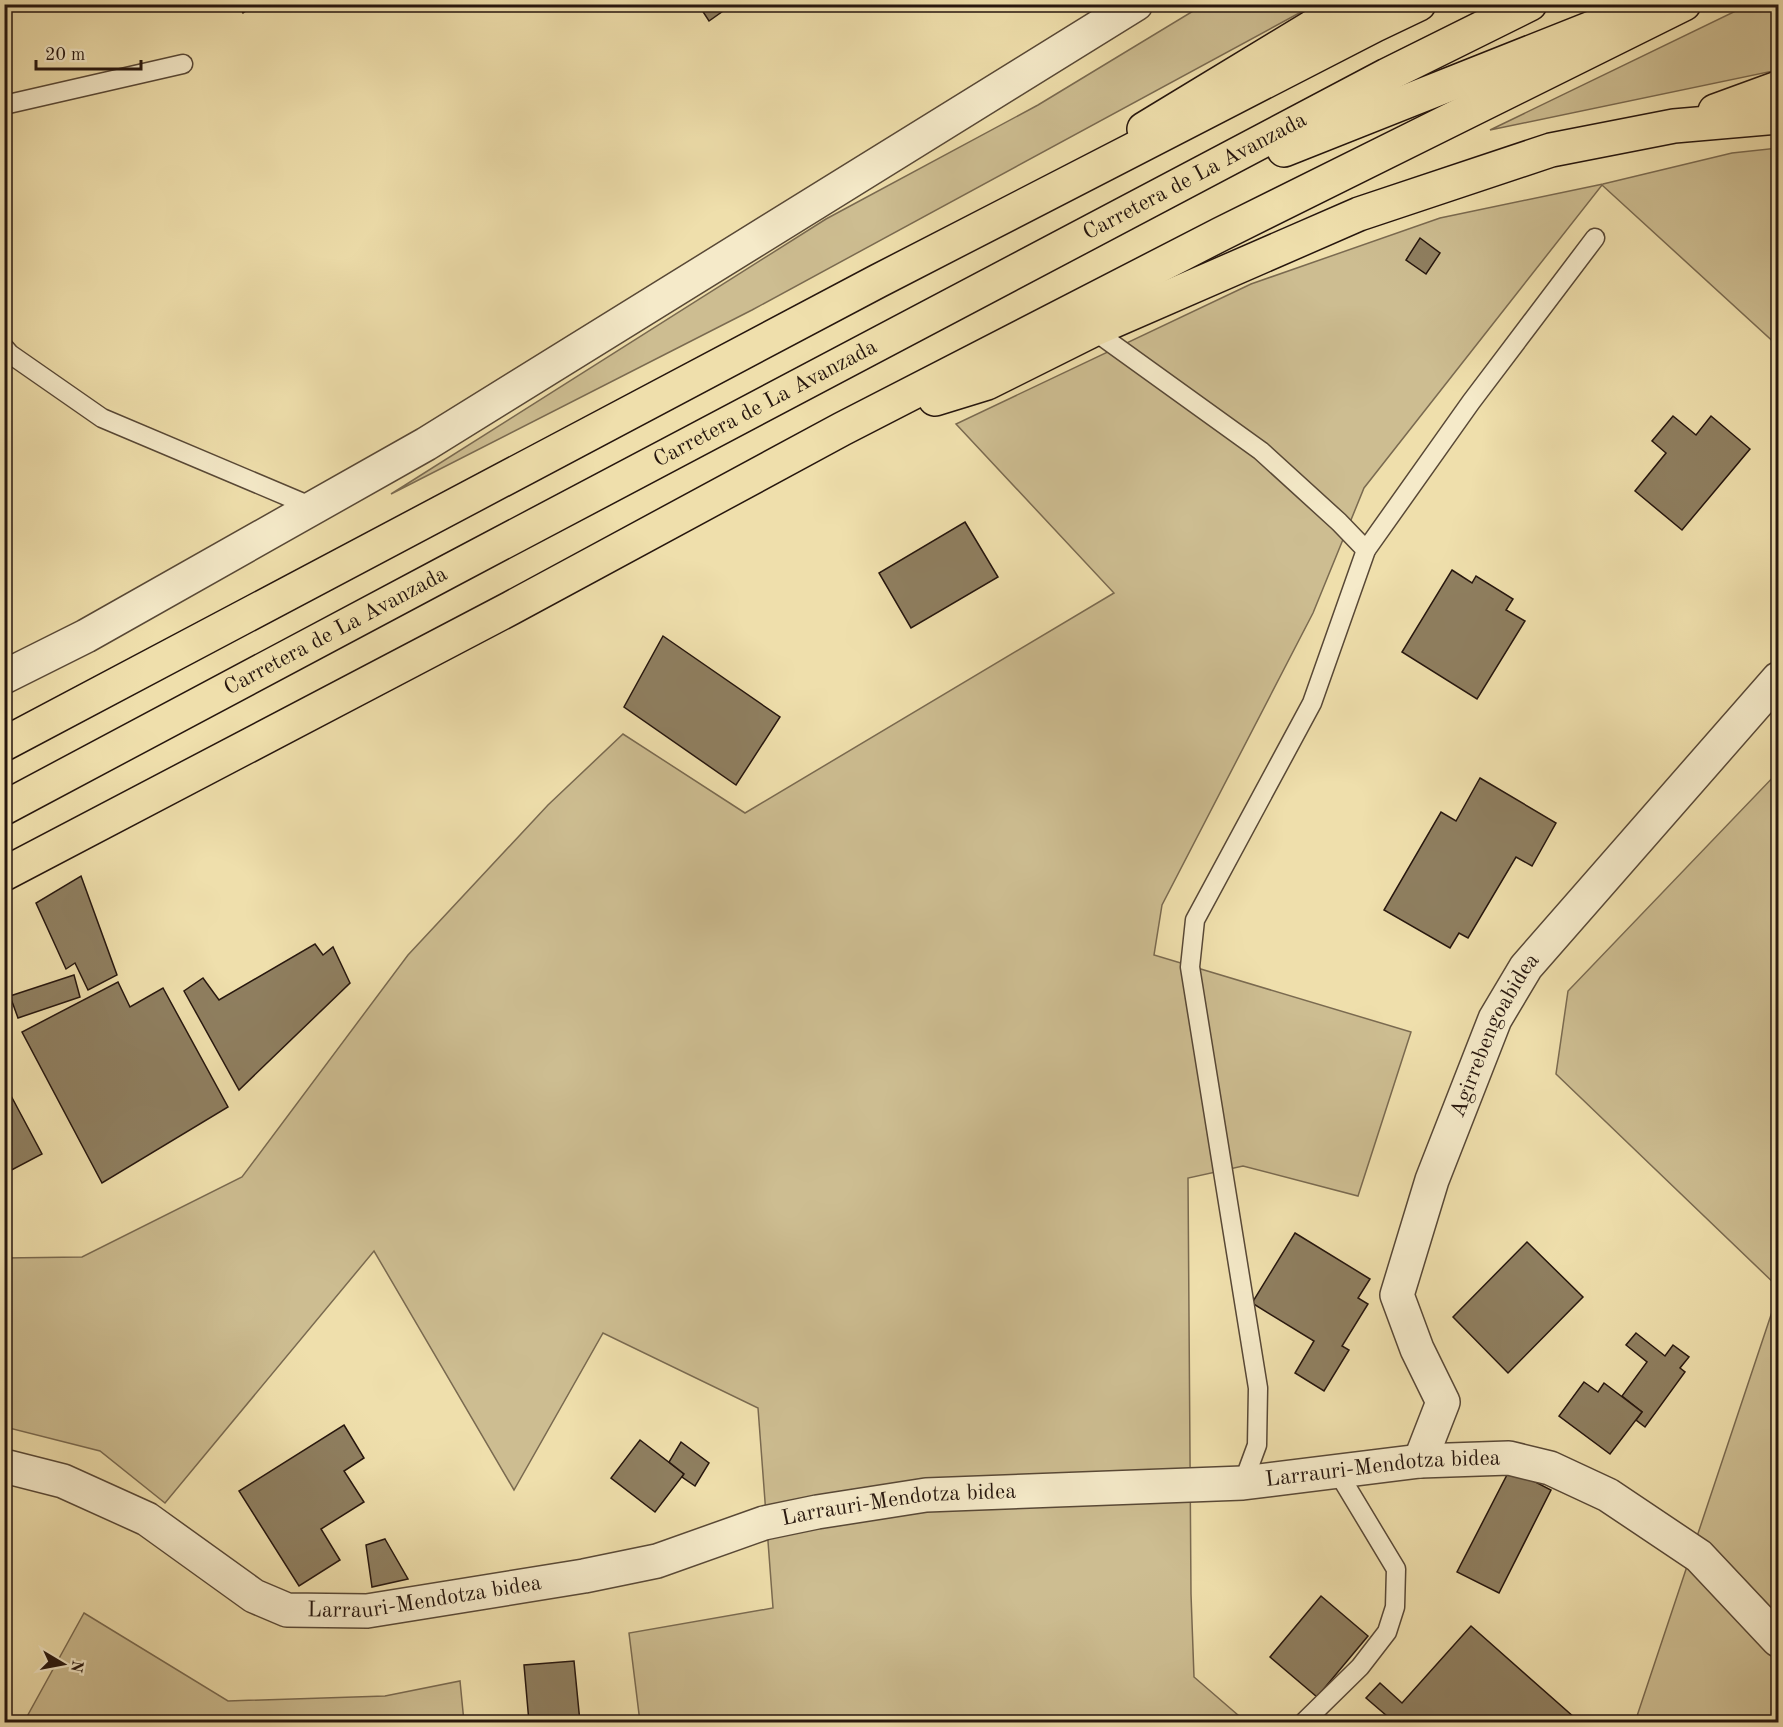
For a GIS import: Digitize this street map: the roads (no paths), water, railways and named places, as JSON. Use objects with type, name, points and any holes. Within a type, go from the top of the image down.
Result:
[{"type":"main road","points":[[878,281],[1117,145],[1350,4]]},
{"type":"main road","points":[[4,744],[878,281],[1419,4]]},
{"type":"main road","name":"Carretera de La Avanzada","points":[[4,808],[385,604],[1387,75],[1530,4]]},
{"type":"main road","points":[[1127,213],[1652,4]]},
{"type":"main road","points":[[4,874],[511,608],[842,429],[1221,234],[1684,4]]},
{"type":"main road","points":[[1674,126],[1779,88]]},
{"type":"main road","points":[[842,429],[987,382],[1093,330],[1359,214],[1551,150],[1674,126],[1779,117]]},
{"type":"street","points":[[4,677],[86,636],[436,438],[1136,4]]},
{"type":"street","name":"Agirrebengoabidea","points":[[1420,1461],[1443,1402],[1417,1349],[1397,1295],[1432,1180],[1495,1018],[1526,967],[1779,679]]},
{"type":"street","name":"Larrauri-Mendotza bidea","points":[[4,1466],[63,1481],[147,1518],[255,1596],[287,1610],[367,1611],[584,1576],[657,1561],[764,1523],[817,1512],[926,1495],[1243,1483],[1420,1461],[1509,1458],[1550,1468],[1608,1495],[1699,1556],[1779,1640]]},
{"type":"lane","points":[[4,105],[183,64]]},
{"type":"lane","points":[[1243,1483],[1257,1445],[1258,1388],[1191,967],[1195,920],[1312,703],[1366,550],[1471,402],[1595,238]]},
{"type":"lane","points":[[1093,330],[1261,451],[1339,522],[1366,550]]},
{"type":"lane","points":[[4,347],[10,354],[102,418],[315,508]]},
{"type":"lane","points":[[1304,1722],[1360,1667],[1387,1632],[1395,1607],[1396,1569],[1337,1471]]}]
